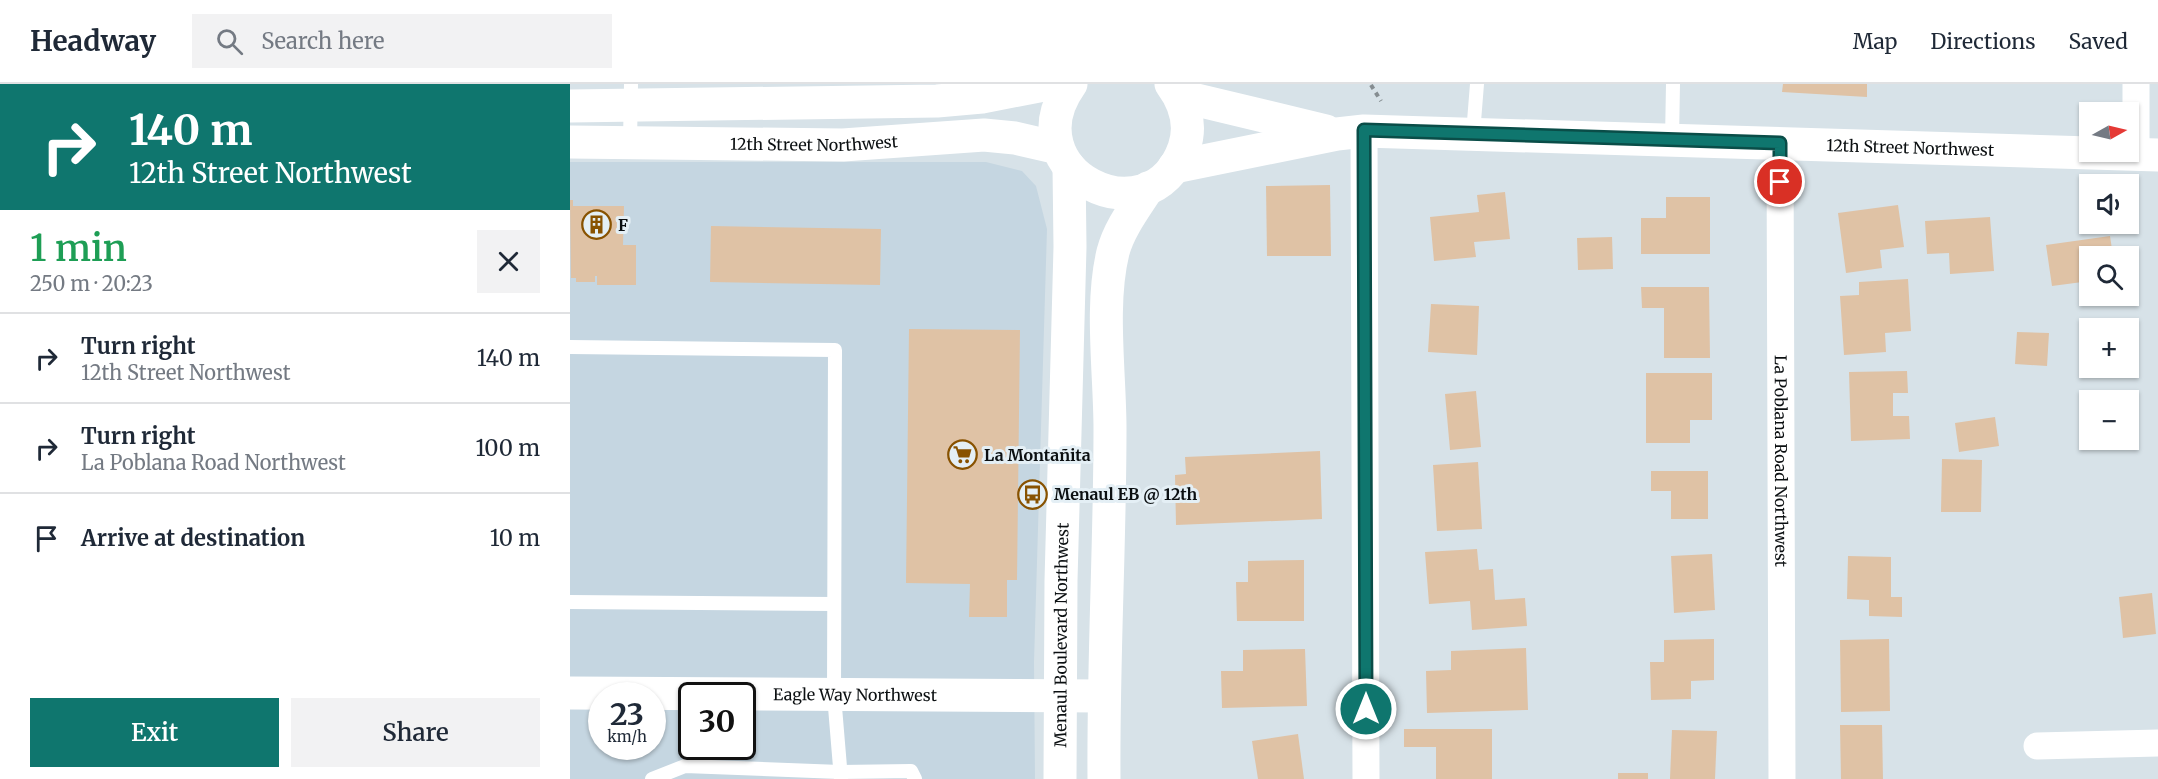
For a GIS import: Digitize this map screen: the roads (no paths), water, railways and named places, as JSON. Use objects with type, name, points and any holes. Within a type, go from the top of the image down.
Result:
[{"type":"main road","points":[[570,106],[632,95],[937,101],[982,97],[1049,84]]},
{"type":"main road","name":"Menaul Boulevard Northwest","points":[[1060,779],[1059,696],[1070,247],[1064,158],[1055,126],[1059,105],[1071,84]]},
{"type":"main road","points":[[1064,158],[1085,182],[1104,192],[1125,194],[1148,188],[1166,177],[1180,160],[1187,139],[1187,117],[1176,90]]},
{"type":"main road","name":"12th Street Northwest","points":[[1176,90],[1351,132]]},
{"type":"main road","name":"12th Street Northwest","points":[[1174,167],[1351,132],[2147,154]]},
{"type":"main road","name":"12th Street Northwest","points":[[570,142],[849,145],[984,135],[1015,138],[1064,158]]},
{"type":"main road","points":[[1104,779],[1103,696],[1110,451],[1107,318],[1109,281],[1113,251],[1148,188]]},
{"type":"main road","name":"Eagle Way Northwest","points":[[570,693],[1103,696]]},
{"type":"street","points":[[2136,84],[2147,154]]},
{"type":"street","points":[[1351,132],[1366,779]]},
{"type":"street","name":"La Poblana Road Northwest","points":[[1780,143],[1782,779]]},
{"type":"street","points":[[2037,746],[2158,743]]},
{"type":"lane","points":[[1473,134],[1477,84]]},
{"type":"lane","points":[[1672,84],[1672,140]]},
{"type":"lane","points":[[630,143],[632,95]]},
{"type":"lane","points":[[570,347],[835,350],[834,695],[841,776]]},
{"type":"lane","points":[[570,602],[834,604]]},
{"type":"lane","points":[[652,779],[685,766],[841,776],[911,771],[915,779]]},
{"type":"place","name":"F","points":[[597,225]]},
{"type":"place","name":"La Montañita","points":[[963,455]]},
{"type":"place","name":"Menaul EB @ 12th","points":[[1033,494]]}]
